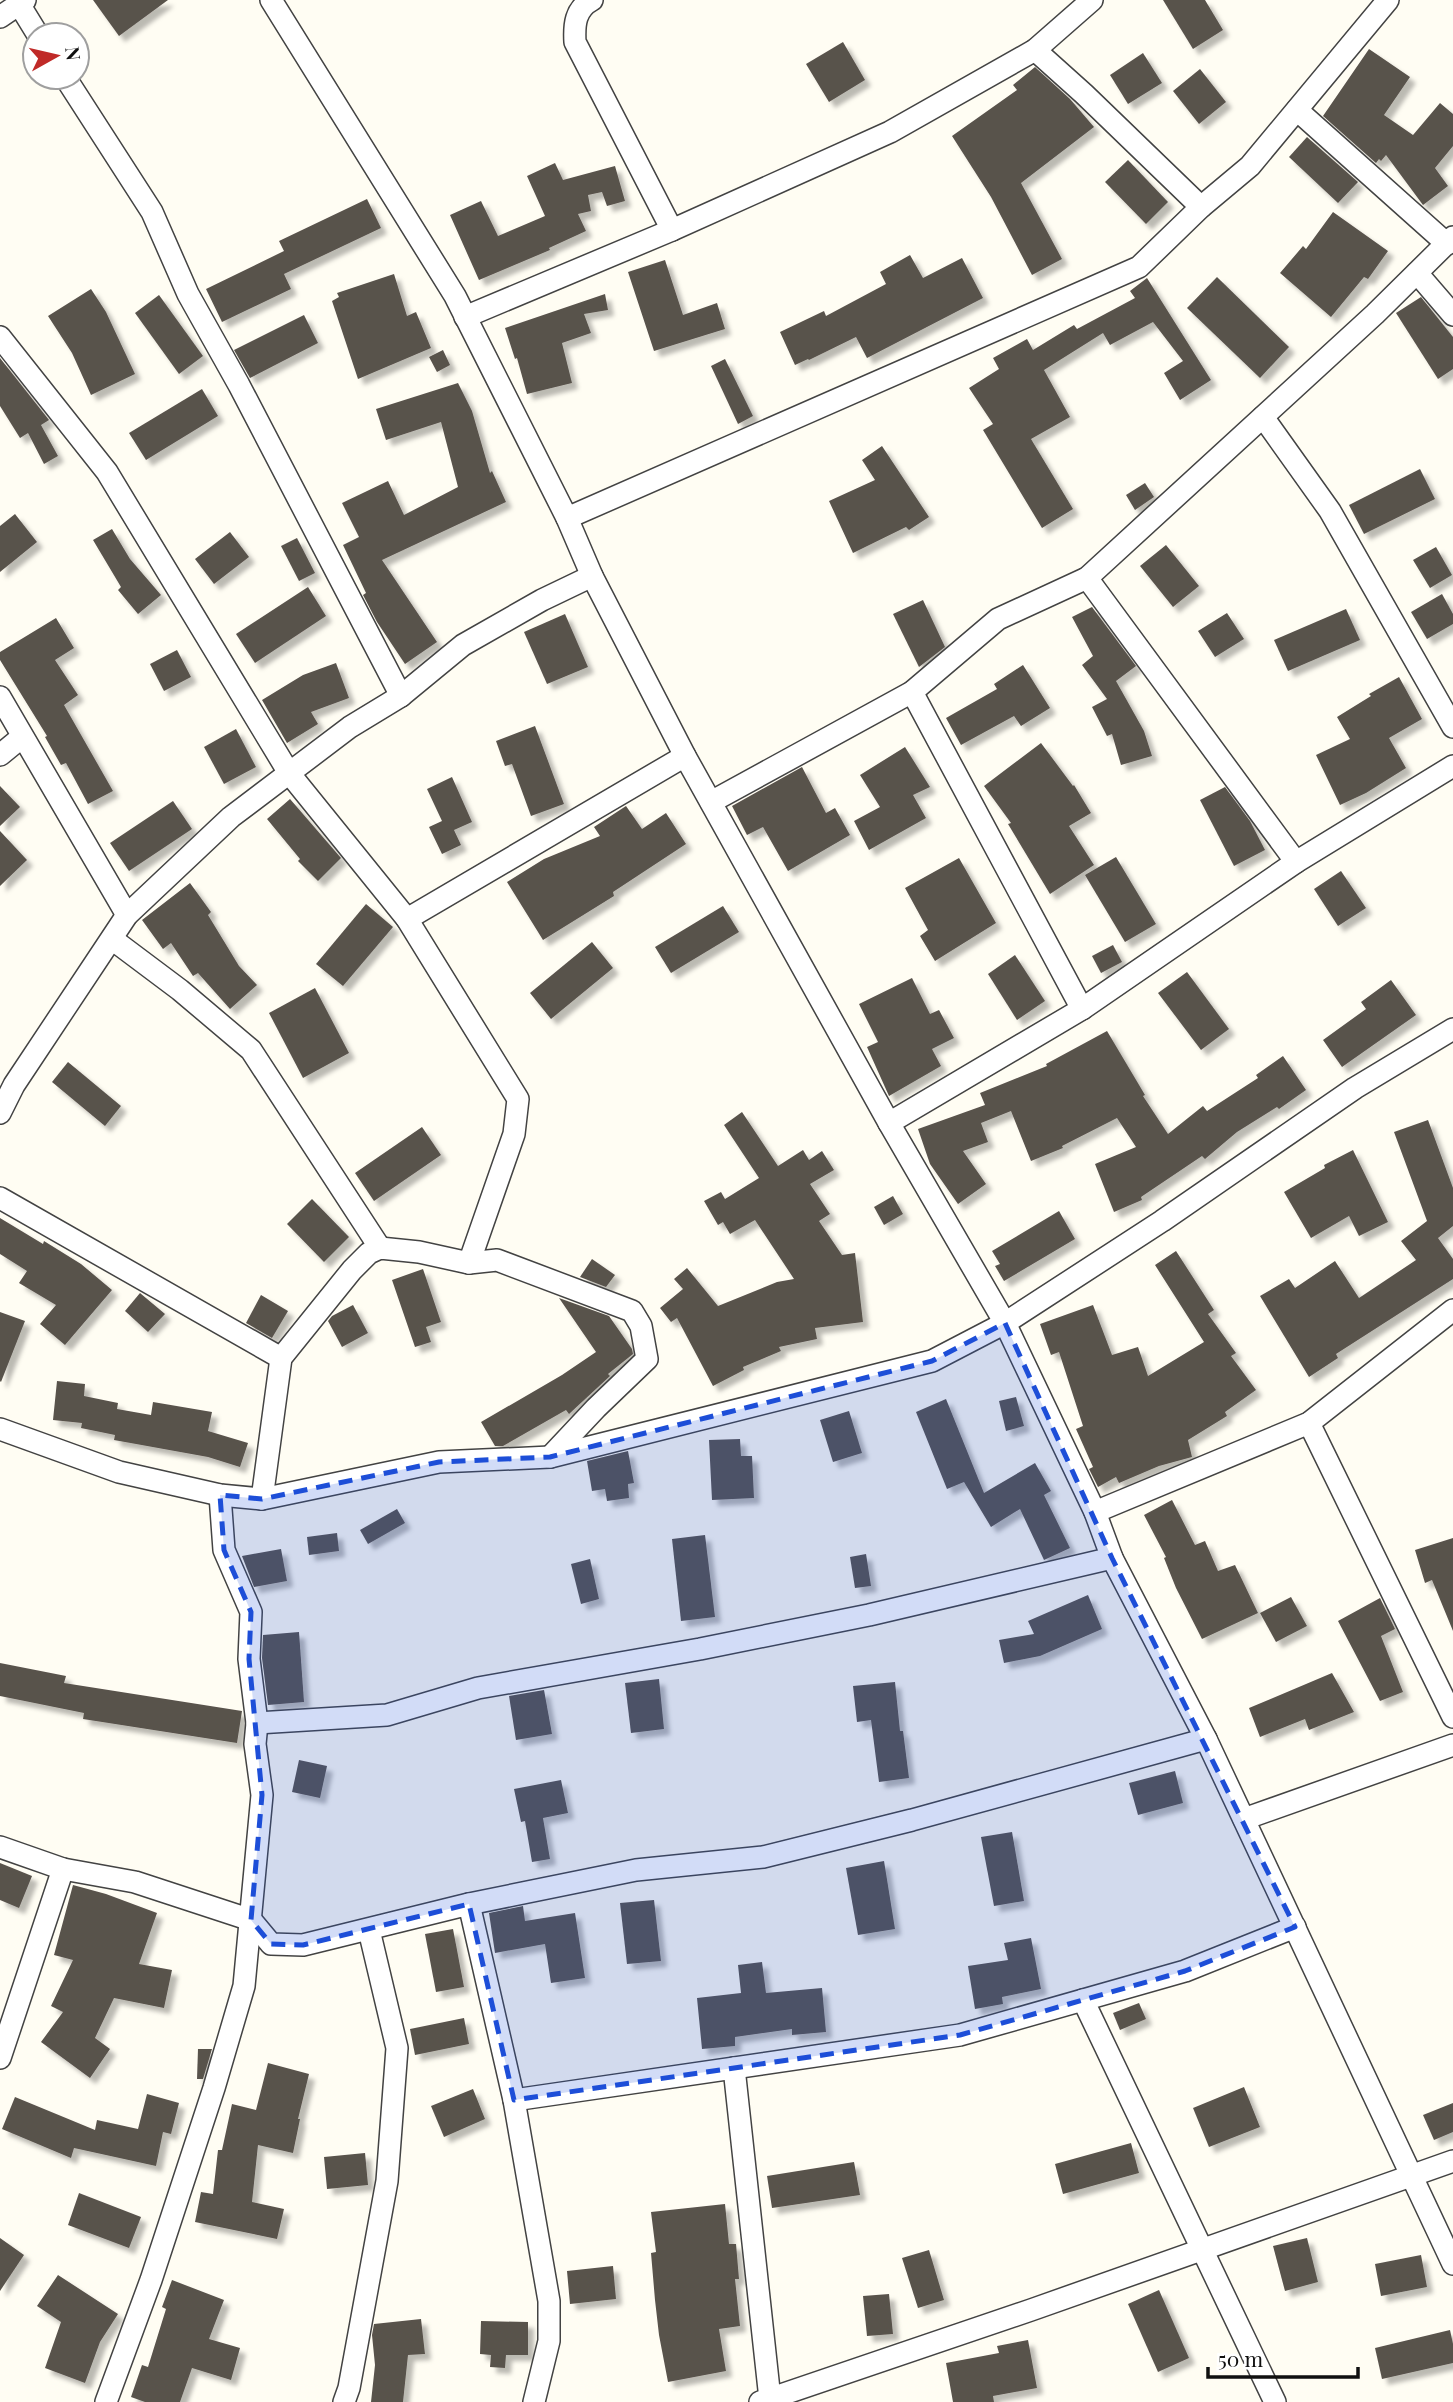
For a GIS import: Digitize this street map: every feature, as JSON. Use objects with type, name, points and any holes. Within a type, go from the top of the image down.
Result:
[{"type":"street","points":[[271,0],[455,296],[567,518],[592,576],[685,756],[1004,1323],[1095,1512],[1112,1558],[1206,1739],[1453,2264]]},
{"type":"street","points":[[592,0],[585,4],[574,22],[575,42],[672,230]]},
{"type":"street","points":[[465,317],[672,230],[890,132],[1035,50],[1092,0]]},
{"type":"street","points":[[567,518],[1139,267],[1201,207],[1250,166],[1388,0]]},
{"type":"street","points":[[0,17],[22,2],[31,21]]},
{"type":"street","points":[[1035,50],[1201,207]]},
{"type":"street","points":[[74,91],[152,212],[188,293],[401,696]]},
{"type":"street","points":[[712,803],[912,692],[998,620],[1087,578],[1450,241],[1297,110]]},
{"type":"street","points":[[1417,273],[1453,315]]},
{"type":"street","points":[[0,337],[107,472],[289,772],[407,919],[517,1099],[514,1134],[469,1263]]},
{"type":"street","points":[[1263,417],[1330,511],[1453,727]]},
{"type":"street","points":[[0,1113],[13,1086],[127,915],[232,817],[349,727],[401,696],[463,645],[542,600],[592,576]]},
{"type":"street","points":[[1087,578],[1296,862]]},
{"type":"street","points":[[912,692],[1082,1009]]},
{"type":"street","points":[[0,697],[127,915]]},
{"type":"street","points":[[0,755],[22,737]]},
{"type":"street","points":[[407,919],[685,756]]},
{"type":"street","points":[[890,1123],[1082,1009],[1296,862],[1453,766]]},
{"type":"street","points":[[112,939],[180,990],[251,1050],[380,1248]]},
{"type":"street","points":[[0,1429],[119,1472],[220,1495],[262,1499],[439,1462],[551,1457],[932,1361],[1004,1323],[1162,1221],[1354,1088],[1453,1029]]},
{"type":"street","points":[[0,1198],[281,1358]]},
{"type":"street","points":[[262,1499],[281,1358],[352,1270],[369,1253],[380,1248],[419,1252],[469,1263],[497,1260],[632,1311],[637,1317],[647,1359],[596,1408],[551,1457]]},
{"type":"street","points":[[1095,1512],[1308,1423],[1453,1310]]},
{"type":"street","points":[[1308,1423],[1453,1717]]},
{"type":"street","points":[[106,2402],[151,2280],[215,2088],[244,1986],[262,1795],[255,1744],[257,1723],[248,1659],[251,1612],[224,1550],[220,1495]]},
{"type":"street","points":[[257,1723],[387,1715],[478,1688],[700,1649],[869,1615],[1112,1558]]},
{"type":"street","points":[[0,1847],[63,1869],[135,1882],[251,1920],[271,1944],[303,1945],[469,1904],[636,1870],[763,1857],[912,1820],[1206,1739]]},
{"type":"street","points":[[1244,1819],[1453,1745]]},
{"type":"street","points":[[0,2058],[63,1869]]},
{"type":"street","points":[[469,1904],[514,2100],[549,2301],[549,2341],[534,2402]]},
{"type":"street","points":[[514,2100],[960,2035],[1185,1971],[1295,1927]]},
{"type":"street","points":[[344,2402],[349,2388],[387,2181],[397,2048],[369,1930]]},
{"type":"street","points":[[1083,2000],[1275,2402]]},
{"type":"street","points":[[734,2068],[765,2400],[1453,2161]]},
{"type":"highlighted area","points":[[1005,1323],[1112,1558],[1295,1927],[1185,1971],[960,2035],[514,2100],[469,1904],[303,1945],[271,1944],[251,1920],[262,1795],[249,1659],[251,1612],[224,1550],[220,1495],[262,1499],[439,1462],[550,1457],[932,1361]]},
{"type":"building","points":[[93,0],[168,0],[119,36]]},
{"type":"building","points":[[1163,0],[1205,0],[1223,30],[1193,49]]},
{"type":"building","points":[[843,42],[865,80],[829,102],[806,64]]},
{"type":"building","points":[[1369,49],[1410,77],[1384,115],[1413,135],[1440,103],[1453,114],[1453,146],[1435,168],[1448,186],[1423,205],[1386,155],[1376,163],[1323,116]]},
{"type":"building","points":[[1143,53],[1162,83],[1128,104],[1110,75]]},
{"type":"building","points":[[1035,67],[1070,99],[1094,127],[1021,183],[1062,259],[1032,275],[991,197],[952,136],[1017,90],[1013,85]]},
{"type":"building","points":[[1200,69],[1226,102],[1199,124],[1173,91]]},
{"type":"building","points":[[1307,137],[1358,182],[1338,203],[1289,157]]},
{"type":"building","points":[[1128,160],[1168,202],[1146,224],[1105,182]]},
{"type":"building","points":[[555,163],[563,180],[615,166],[625,201],[607,206],[602,192],[588,195],[591,211],[578,214],[586,231],[549,248],[550,250],[479,280],[450,215],[481,201],[498,236],[545,216],[527,176]]},
{"type":"building","points":[[367,199],[381,228],[284,274],[291,289],[222,322],[206,289],[284,251],[279,241]]},
{"type":"building","points":[[1333,212],[1388,251],[1368,279],[1364,277],[1331,317],[1280,273],[1303,246],[1306,249]]},
{"type":"building","points":[[910,255],[923,278],[962,258],[983,298],[867,358],[856,337],[795,365],[780,332],[824,311],[826,316],[886,284],[880,272]]},
{"type":"building","points":[[665,260],[683,315],[717,303],[725,329],[654,351],[628,272]]},
{"type":"building","points":[[394,274],[407,316],[416,312],[431,348],[358,379],[332,301],[339,297],[337,293]]},
{"type":"building","points":[[1217,277],[1289,347],[1260,378],[1187,308]]},
{"type":"building","points":[[1147,278],[1211,380],[1180,400],[1164,373],[1183,361],[1153,322],[1110,345],[1103,333],[1044,370],[1070,417],[1031,439],[1073,509],[1042,528],[983,430],[993,424],[969,388],[999,369],[993,358],[1027,339],[1033,350],[1074,325],[1077,329],[1135,298],[1130,291]]},
{"type":"building","points":[[91,289],[106,312],[135,374],[91,395],[72,353],[48,316]]},
{"type":"building","points":[[605,294],[608,310],[584,314],[591,333],[562,343],[572,383],[527,394],[505,328]]},
{"type":"building","points":[[159,295],[203,356],[179,374],[135,313]]},
{"type":"building","points":[[1421,297],[1453,337],[1453,369],[1438,379],[1396,313]]},
{"type":"building","points":[[304,315],[318,343],[250,378],[234,350]]},
{"type":"building","points":[[443,350],[450,365],[437,372],[429,357]]},
{"type":"building","points":[[0,358],[49,420],[41,425],[58,456],[44,464],[28,433],[20,438],[0,406]]},
{"type":"building","points":[[725,359],[753,416],[738,424],[711,366]]},
{"type":"building","points":[[458,383],[472,411],[490,473],[492,471],[506,502],[382,560],[437,642],[405,664],[377,622],[343,545],[359,537],[342,503],[388,481],[404,515],[458,487],[441,422],[386,440],[376,409]]},
{"type":"building","points":[[202,389],[218,416],[146,460],[129,433]]},
{"type":"building","points":[[882,446],[929,517],[909,530],[906,527],[853,553],[829,501],[875,480],[862,460]]},
{"type":"building","points":[[1420,469],[1435,499],[1364,534],[1349,505]]},
{"type":"building","points":[[1145,483],[1154,497],[1135,510],[1126,495]]},
{"type":"building","points":[[15,514],[37,542],[0,572],[0,526]]},
{"type":"building","points":[[112,529],[130,559],[161,595],[138,614],[118,590],[121,587],[93,540]]},
{"type":"building","points":[[230,532],[249,557],[214,584],[195,559]]},
{"type":"building","points":[[297,538],[315,573],[299,581],[281,546]]},
{"type":"building","points":[[1166,545],[1199,586],[1173,607],[1140,566]]},
{"type":"building","points":[[1436,547],[1452,575],[1430,588],[1413,560]]},
{"type":"building","points":[[308,587],[326,616],[255,663],[236,634]]},
{"type":"building","points":[[1442,594],[1453,614],[1453,624],[1427,639],[1411,612]]},
{"type":"building","points":[[923,600],[945,647],[919,667],[893,614]]},
{"type":"building","points":[[1092,607],[1136,666],[1116,681],[1144,731],[1152,756],[1121,765],[1112,734],[1107,736],[1092,707],[1107,699],[1082,665],[1093,656],[1072,617]]},
{"type":"building","points":[[1346,609],[1360,640],[1288,671],[1274,640]]},
{"type":"building","points":[[1227,613],[1244,639],[1215,657],[1198,631]]},
{"type":"building","points":[[565,614],[588,667],[547,684],[524,632]]},
{"type":"building","points":[[56,618],[74,648],[55,660],[78,695],[64,705],[113,791],[88,804],[66,763],[61,765],[45,737],[47,736],[0,660],[0,652]]},
{"type":"building","points":[[177,650],[191,677],[164,691],[150,664]]},
{"type":"building","points":[[336,663],[349,698],[311,712],[318,724],[287,743],[262,700],[303,675]]},
{"type":"building","points":[[1023,665],[1050,708],[1021,726],[1014,716],[961,745],[946,718],[997,689],[994,684]]},
{"type":"building","points":[[1399,677],[1422,719],[1389,738],[1406,768],[1366,793],[1340,805],[1316,755],[1350,739],[1337,717]]},
{"type":"building","points":[[535,726],[564,804],[531,816],[512,764],[505,766],[496,741]]},
{"type":"building","points":[[236,729],[256,767],[224,784],[204,747]]},
{"type":"building","points":[[1041,743],[1074,785],[1091,813],[1069,826],[1094,865],[1050,894],[1008,824],[1011,823],[984,786]]},
{"type":"building","points":[[905,747],[930,787],[913,795],[926,818],[869,850],[854,821],[880,807],[860,775]]},
{"type":"building","points":[[802,767],[826,813],[835,808],[850,835],[788,871],[763,827],[747,835],[732,806]]},
{"type":"building","points":[[452,777],[472,822],[454,830],[461,845],[442,854],[429,827],[442,821],[427,789]]},
{"type":"building","points":[[0,786],[20,807],[0,826]]},
{"type":"building","points":[[1225,787],[1250,821],[1265,850],[1234,866],[1200,800]]},
{"type":"building","points":[[290,799],[341,858],[318,881],[298,861],[300,859],[267,819]]},
{"type":"building","points":[[173,801],[192,829],[129,871],[110,843]]},
{"type":"building","points":[[626,806],[642,829],[666,813],[686,844],[613,892],[614,896],[543,940],[507,882],[544,859],[600,836],[594,827]]},
{"type":"building","points":[[0,831],[27,860],[0,886]]},
{"type":"building","points":[[1116,857],[1156,924],[1125,942],[1085,875]]},
{"type":"building","points":[[959,858],[996,923],[935,961],[920,936],[928,930],[905,888]]},
{"type":"building","points":[[1341,871],[1366,908],[1338,926],[1314,889]]},
{"type":"building","points":[[190,883],[211,912],[208,915],[239,966],[257,985],[230,1009],[198,973],[193,976],[171,943],[163,949],[142,920]]},
{"type":"building","points":[[366,904],[393,927],[343,986],[316,964]]},
{"type":"building","points":[[723,906],[739,932],[671,973],[655,947]]},
{"type":"building","points":[[592,942],[613,968],[551,1019],[530,993]]},
{"type":"building","points":[[1113,945],[1122,962],[1101,973],[1092,956]]},
{"type":"building","points":[[1015,955],[1045,1001],[1017,1020],[988,974]]},
{"type":"building","points":[[1187,972],[1229,1029],[1201,1050],[1158,993]]},
{"type":"building","points":[[912,978],[930,1014],[939,1010],[954,1038],[932,1049],[941,1066],[889,1096],[867,1047],[878,1042],[859,1004]]},
{"type":"building","points":[[1391,980],[1416,1015],[1342,1067],[1323,1040],[1366,1009],[1361,1002]]},
{"type":"building","points":[[315,988],[349,1053],[303,1078],[269,1013]]},
{"type":"building","points":[[1107,1031],[1145,1095],[1143,1096],[1168,1134],[1203,1106],[1207,1111],[1258,1078],[1256,1075],[1283,1056],[1306,1090],[1279,1109],[1277,1107],[1237,1132],[1205,1159],[1202,1156],[1141,1197],[1142,1200],[1114,1212],[1095,1164],[1136,1147],[1117,1118],[1062,1146],[1063,1148],[1031,1161],[1011,1111],[981,1123],[988,1142],[963,1151],[986,1184],[958,1204],[930,1164],[918,1129],[985,1105],[980,1093],[1047,1066],[1046,1064]]},
{"type":"building","points":[[68,1062],[121,1106],[105,1126],[52,1082]]},
{"type":"building","points":[[742,1112],[778,1166],[803,1150],[809,1160],[822,1151],[834,1170],[810,1184],[830,1214],[819,1221],[842,1255],[855,1253],[863,1322],[815,1328],[817,1339],[779,1347],[781,1351],[743,1367],[744,1370],[713,1386],[677,1318],[671,1322],[660,1308],[683,1289],[674,1279],[687,1268],[718,1306],[777,1282],[794,1279],[755,1220],[730,1234],[723,1222],[718,1225],[704,1201],[721,1192],[725,1199],[759,1178],[724,1125]]},
{"type":"building","points":[[1428,1120],[1453,1188],[1453,1226],[1438,1238],[1453,1259],[1453,1279],[1336,1354],[1338,1358],[1309,1377],[1260,1296],[1289,1279],[1295,1288],[1335,1261],[1359,1298],[1416,1260],[1401,1241],[1427,1221],[1394,1132]]},
{"type":"building","points":[[422,1127],[441,1155],[374,1201],[355,1173]]},
{"type":"building","points":[[1353,1150],[1388,1222],[1359,1236],[1349,1216],[1311,1238],[1284,1192],[1325,1168],[1324,1165]]},
{"type":"building","points":[[893,1196],[903,1214],[884,1225],[874,1207]]},
{"type":"building","points":[[312,1199],[349,1237],[324,1262],[287,1224]]},
{"type":"building","points":[[1059,1211],[1075,1239],[1004,1281],[995,1266],[1000,1264],[992,1251]]},
{"type":"building","points":[[0,1218],[81,1264],[112,1290],[65,1345],[40,1324],[56,1305],[19,1283],[27,1271],[0,1254]]},
{"type":"building","points":[[1176,1251],[1214,1310],[1208,1314],[1236,1353],[1231,1356],[1256,1390],[1225,1412],[1227,1416],[1188,1440],[1192,1457],[1159,1466],[1119,1483],[1116,1477],[1098,1487],[1089,1469],[1093,1467],[1076,1429],[1083,1426],[1059,1352],[1051,1355],[1040,1324],[1093,1305],[1112,1355],[1138,1347],[1148,1376],[1204,1342],[1155,1265]]},
{"type":"building","points":[[592,1259],[615,1275],[606,1287],[580,1277]]},
{"type":"building","points":[[423,1269],[441,1322],[426,1327],[431,1342],[415,1347],[392,1280]]},
{"type":"building","points":[[140,1293],[165,1314],[148,1332],[125,1311]]},
{"type":"building","points":[[261,1295],[288,1311],[272,1338],[246,1323]]},
{"type":"building","points":[[559,1298],[609,1316],[633,1354],[608,1374],[610,1376],[569,1414],[566,1410],[503,1446],[495,1446],[481,1422],[596,1352]]},
{"type":"building","points":[[353,1305],[368,1333],[342,1347],[328,1321]]},
{"type":"building","points":[[0,1312],[25,1321],[1,1382],[0,1381]]},
{"type":"building","points":[[57,1381],[85,1384],[84,1396],[118,1403],[117,1409],[151,1415],[153,1402],[212,1412],[208,1431],[248,1443],[240,1467],[208,1457],[114,1440],[115,1435],[81,1428],[82,1423],[53,1420]]},
{"type":"building","points":[[1016,1397],[1024,1426],[1006,1431],[999,1401]]},
{"type":"building","points":[[946,1399],[984,1493],[1035,1463],[1051,1491],[1044,1495],[1070,1548],[1044,1560],[1020,1509],[991,1527],[964,1482],[947,1489],[916,1412]]},
{"type":"building","points":[[849,1411],[862,1453],[833,1462],[820,1420]]},
{"type":"building","points":[[740,1439],[741,1456],[752,1456],[754,1498],[712,1500],[709,1440]]},
{"type":"building","points":[[628,1451],[634,1483],[628,1484],[629,1498],[607,1501],[605,1489],[592,1491],[587,1461]]},
{"type":"building","points":[[1172,1500],[1195,1545],[1205,1541],[1218,1571],[1235,1565],[1258,1613],[1202,1639],[1176,1588],[1164,1558],[1166,1557],[1144,1515]]},
{"type":"building","points":[[397,1509],[405,1523],[368,1544],[360,1530]]},
{"type":"building","points":[[337,1533],[339,1551],[309,1555],[307,1537]]},
{"type":"building","points":[[705,1535],[715,1617],[681,1621],[672,1539]]},
{"type":"building","points":[[1453,1538],[1453,1631],[1432,1580],[1425,1583],[1415,1550]]},
{"type":"building","points":[[281,1549],[287,1581],[254,1587],[242,1556]]},
{"type":"building","points":[[866,1554],[871,1586],[855,1588],[850,1557]]},
{"type":"building","points":[[590,1559],[599,1599],[581,1604],[571,1564]]},
{"type":"building","points":[[1088,1595],[1102,1629],[1040,1656],[1004,1663],[999,1640],[1034,1634],[1028,1621]]},
{"type":"building","points":[[1291,1597],[1307,1626],[1276,1642],[1260,1613]]},
{"type":"building","points":[[1380,1598],[1395,1629],[1381,1636],[1403,1692],[1380,1701],[1338,1621]]},
{"type":"building","points":[[299,1632],[304,1702],[268,1705],[262,1658],[263,1635]]},
{"type":"building","points":[[0,1663],[66,1676],[64,1683],[242,1711],[237,1743],[83,1719],[84,1713],[0,1696]]},
{"type":"building","points":[[1332,1673],[1354,1712],[1309,1730],[1305,1719],[1260,1737],[1249,1708]]},
{"type":"building","points":[[659,1679],[664,1729],[631,1733],[625,1683]]},
{"type":"building","points":[[895,1682],[900,1731],[903,1731],[909,1778],[879,1782],[871,1720],[857,1722],[853,1686]]},
{"type":"building","points":[[544,1690],[552,1734],[516,1740],[509,1696]]},
{"type":"building","points":[[299,1760],[327,1766],[320,1798],[292,1792]]},
{"type":"building","points":[[1175,1771],[1183,1803],[1138,1815],[1129,1783]]},
{"type":"building","points":[[561,1780],[568,1813],[543,1818],[550,1859],[532,1862],[525,1821],[521,1822],[514,1789]]},
{"type":"building","points":[[1012,1832],[1024,1901],[994,1906],[981,1837]]},
{"type":"building","points":[[884,1861],[895,1929],[858,1935],[846,1868]]},
{"type":"building","points":[[0,1863],[32,1876],[19,1908],[0,1900]]},
{"type":"building","points":[[73,1885],[157,1913],[139,1964],[172,1970],[164,2008],[114,1998],[95,2038],[110,2049],[90,2078],[41,2042],[63,2012],[51,2006],[73,1960],[54,1955]]},
{"type":"building","points":[[654,1900],[661,1961],[627,1964],[620,1903]]},
{"type":"building","points":[[523,1906],[525,1921],[575,1913],[585,1978],[551,1983],[545,1944],[495,1953],[489,1913]]},
{"type":"building","points":[[453,1929],[464,1987],[436,1992],[425,1934]]},
{"type":"building","points":[[1031,1938],[1041,1989],[1002,1997],[1003,2004],[975,2009],[968,1966],[1008,1960],[1004,1943]]},
{"type":"building","points":[[762,1962],[766,1993],[822,1988],[826,2032],[792,2035],[792,2029],[735,2037],[735,2046],[702,2049],[697,1998],[741,1993],[738,1965]]},
{"type":"building","points":[[1139,2003],[1146,2019],[1120,2030],[1113,2013]]},
{"type":"building","points":[[464,2018],[469,2044],[415,2055],[410,2029]]},
{"type":"building","points":[[198,2049],[212,2049],[203,2079],[197,2079]]},
{"type":"building","points":[[268,2063],[309,2074],[293,2153],[258,2145],[252,2202],[284,2209],[277,2239],[195,2222],[201,2192],[213,2194],[218,2150],[222,2150],[232,2104],[256,2110]]},
{"type":"building","points":[[1244,2087],[1260,2127],[1209,2147],[1193,2108]]},
{"type":"building","points":[[473,2089],[485,2119],[444,2137],[431,2106]]},
{"type":"building","points":[[147,2094],[179,2103],[171,2134],[163,2132],[156,2166],[74,2148],[71,2158],[2,2129],[15,2097],[95,2130],[97,2120],[138,2129]]},
{"type":"building","points":[[1453,2103],[1453,2132],[1434,2140],[1423,2115]]},
{"type":"building","points":[[1131,2143],[1139,2173],[1063,2194],[1055,2164]]},
{"type":"building","points":[[365,2153],[368,2185],[327,2189],[324,2157]]},
{"type":"building","points":[[854,2162],[860,2195],[772,2208],[767,2176]]},
{"type":"building","points":[[79,2193],[141,2217],[129,2248],[68,2225]]},
{"type":"building","points":[[725,2204],[729,2244],[736,2244],[739,2279],[735,2279],[740,2326],[719,2329],[726,2371],[668,2382],[655,2300],[651,2253],[656,2252],[651,2212]]},
{"type":"building","points":[[0,2238],[24,2255],[0,2291]]},
{"type":"building","points":[[1307,2238],[1318,2282],[1285,2291],[1273,2246]]},
{"type":"building","points":[[929,2250],[944,2300],[918,2308],[902,2258]]},
{"type":"building","points":[[1421,2255],[1427,2287],[1381,2296],[1375,2264]]},
{"type":"building","points":[[613,2266],[616,2299],[570,2304],[567,2271]]},
{"type":"building","points":[[58,2275],[118,2314],[100,2342],[85,2383],[45,2368],[61,2322],[37,2306]]},
{"type":"building","points":[[172,2280],[224,2300],[209,2339],[240,2348],[231,2380],[192,2368],[180,2402],[145,2402],[131,2397],[142,2365],[148,2367],[166,2309],[162,2307]]},
{"type":"building","points":[[1159,2290],[1189,2358],[1158,2372],[1128,2304]]},
{"type":"building","points":[[889,2294],[893,2334],[867,2336],[863,2296]]},
{"type":"building","points":[[421,2319],[425,2354],[408,2355],[403,2402],[371,2402],[375,2365],[372,2335],[374,2324]]},
{"type":"building","points":[[481,2321],[528,2322],[528,2355],[506,2355],[505,2368],[490,2367],[491,2355],[480,2354]]},
{"type":"building","points":[[1450,2330],[1453,2363],[1382,2379],[1375,2348]]},
{"type":"building","points":[[1028,2340],[1037,2388],[993,2396],[994,2402],[953,2402],[946,2363],[999,2353],[997,2346]]}]
